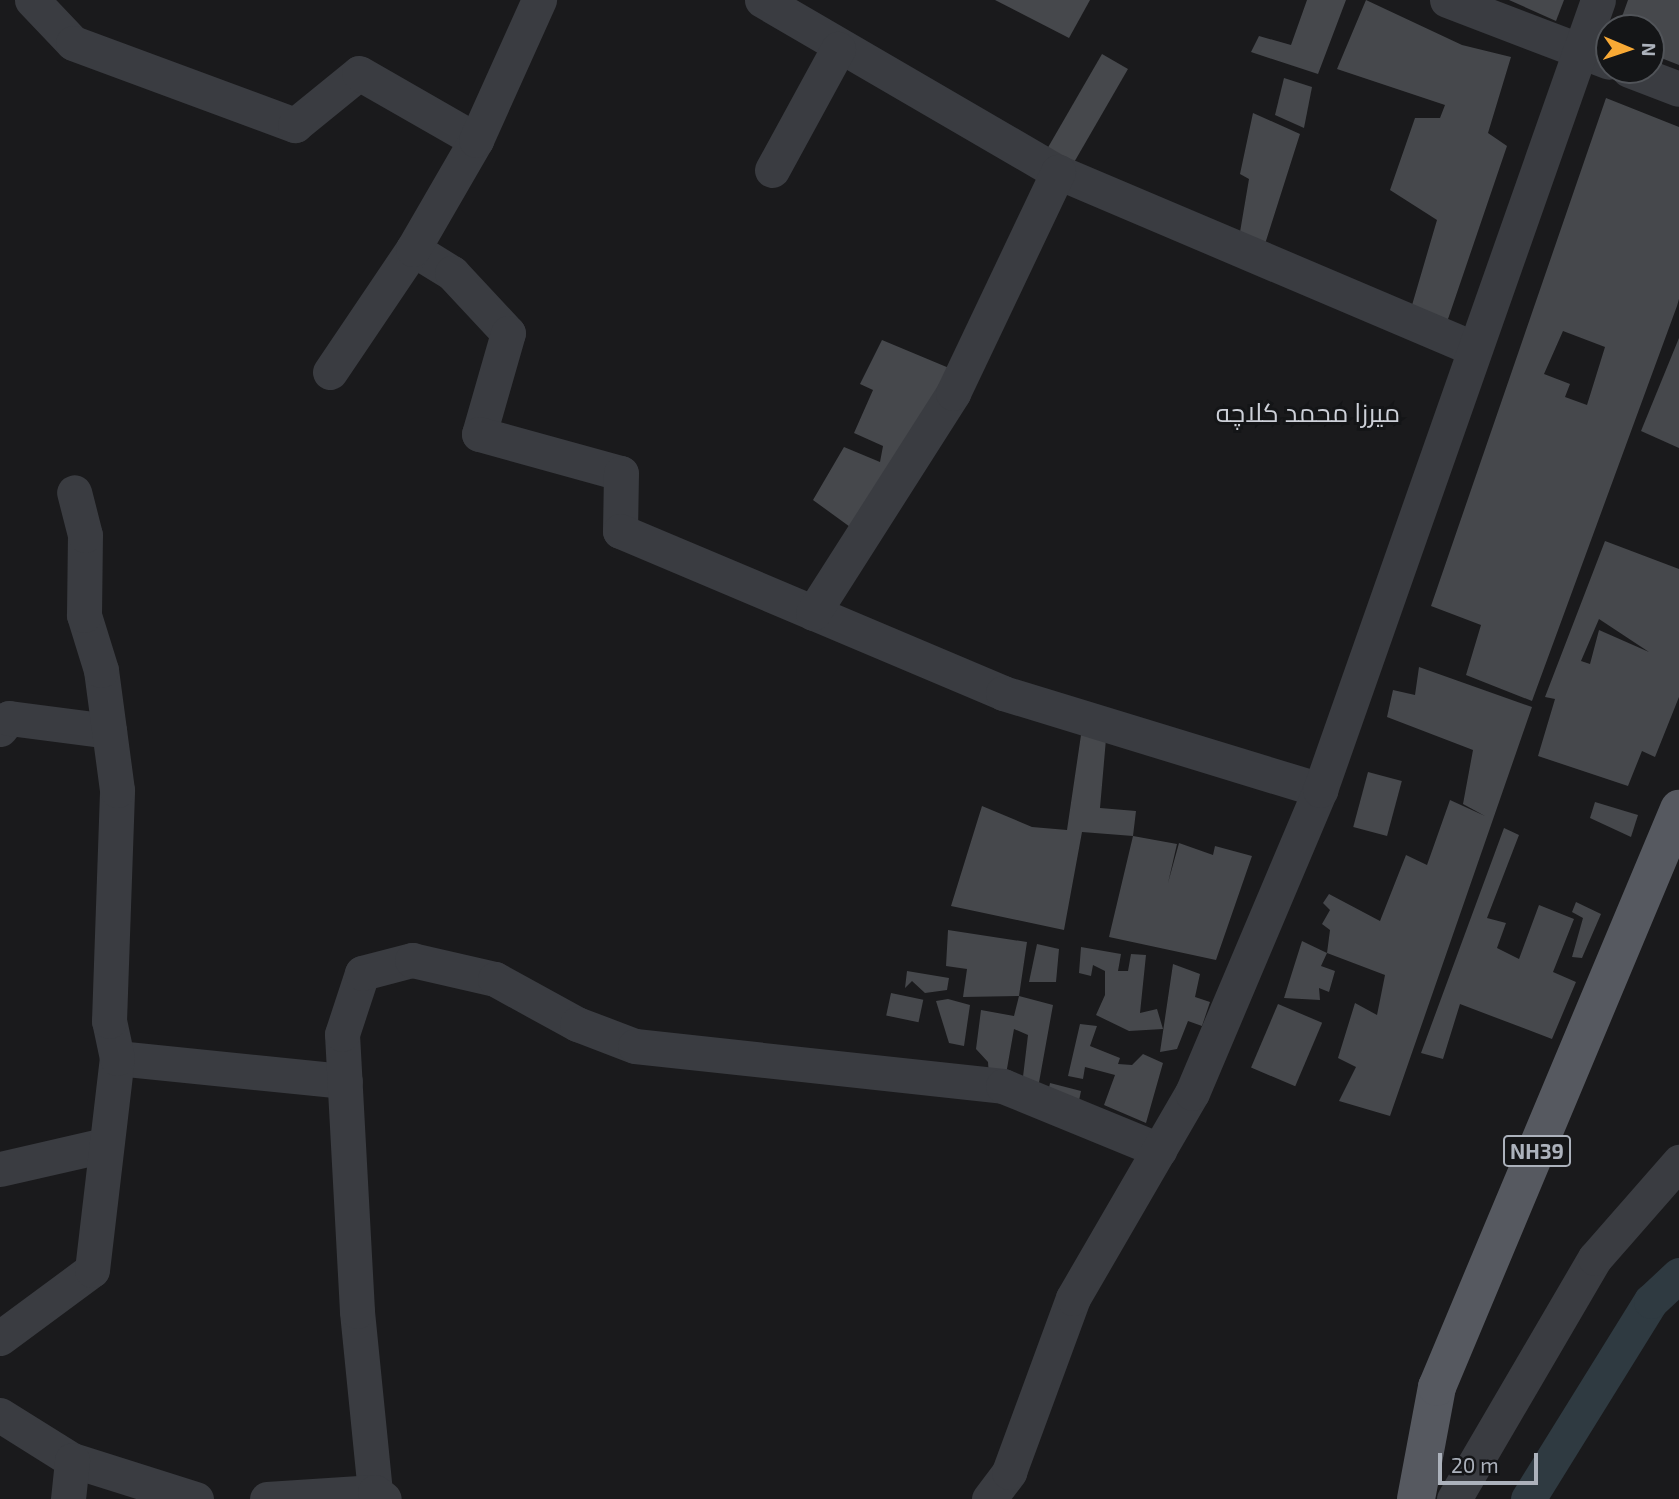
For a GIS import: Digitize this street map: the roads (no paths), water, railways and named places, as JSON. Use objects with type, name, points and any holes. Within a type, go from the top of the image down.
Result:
[{"type":"main road","name":"NH39","points":[[1416,1499],[1437,1387],[1679,809]]},
{"type":"street","points":[[32,0],[73,43],[295,125],[359,73],[475,140]]},
{"type":"street","points":[[330,372],[413,249],[475,140],[539,0]]},
{"type":"street","points":[[762,0],[838,49],[1058,172],[1472,348]]},
{"type":"street","points":[[1447,0],[1594,57]]},
{"type":"street","points":[[989,1499],[1009,1472],[1073,1298],[1192,1093],[1320,790],[1472,348],[1594,57],[1598,0]]},
{"type":"street","points":[[772,170],[838,49]]},
{"type":"street","points":[[813,612],[953,393],[1058,172]]},
{"type":"street","points":[[413,249],[453,273],[508,333],[479,434],[621,474],[620,531],[1003,693],[1320,790]]},
{"type":"street","points":[[0,1338],[92,1270],[117,1058],[109,1021],[117,790],[102,670],[84,615],[85,535],[74,492]]},
{"type":"street","points":[[0,729],[9,718],[109,731]]},
{"type":"street","points":[[267,1499],[380,1495],[357,1311],[342,1034],[362,973],[412,960],[495,979],[576,1024],[635,1046],[1003,1086],[1158,1150]]},
{"type":"street","points":[[117,1058],[345,1081]]},
{"type":"street","points":[[0,1169],[105,1145]]},
{"type":"street","points":[[1454,1499],[1595,1258],[1679,1162]]},
{"type":"street","points":[[0,1415],[72,1460],[196,1499]]},
{"type":"street","points":[[68,1499],[72,1460]]},
{"type":"waterway","points":[[1528,1499],[1651,1301],[1679,1275]]},
{"type":"district","name":"میرزا محمد کلاچه","points":[[1308,412]]}]
